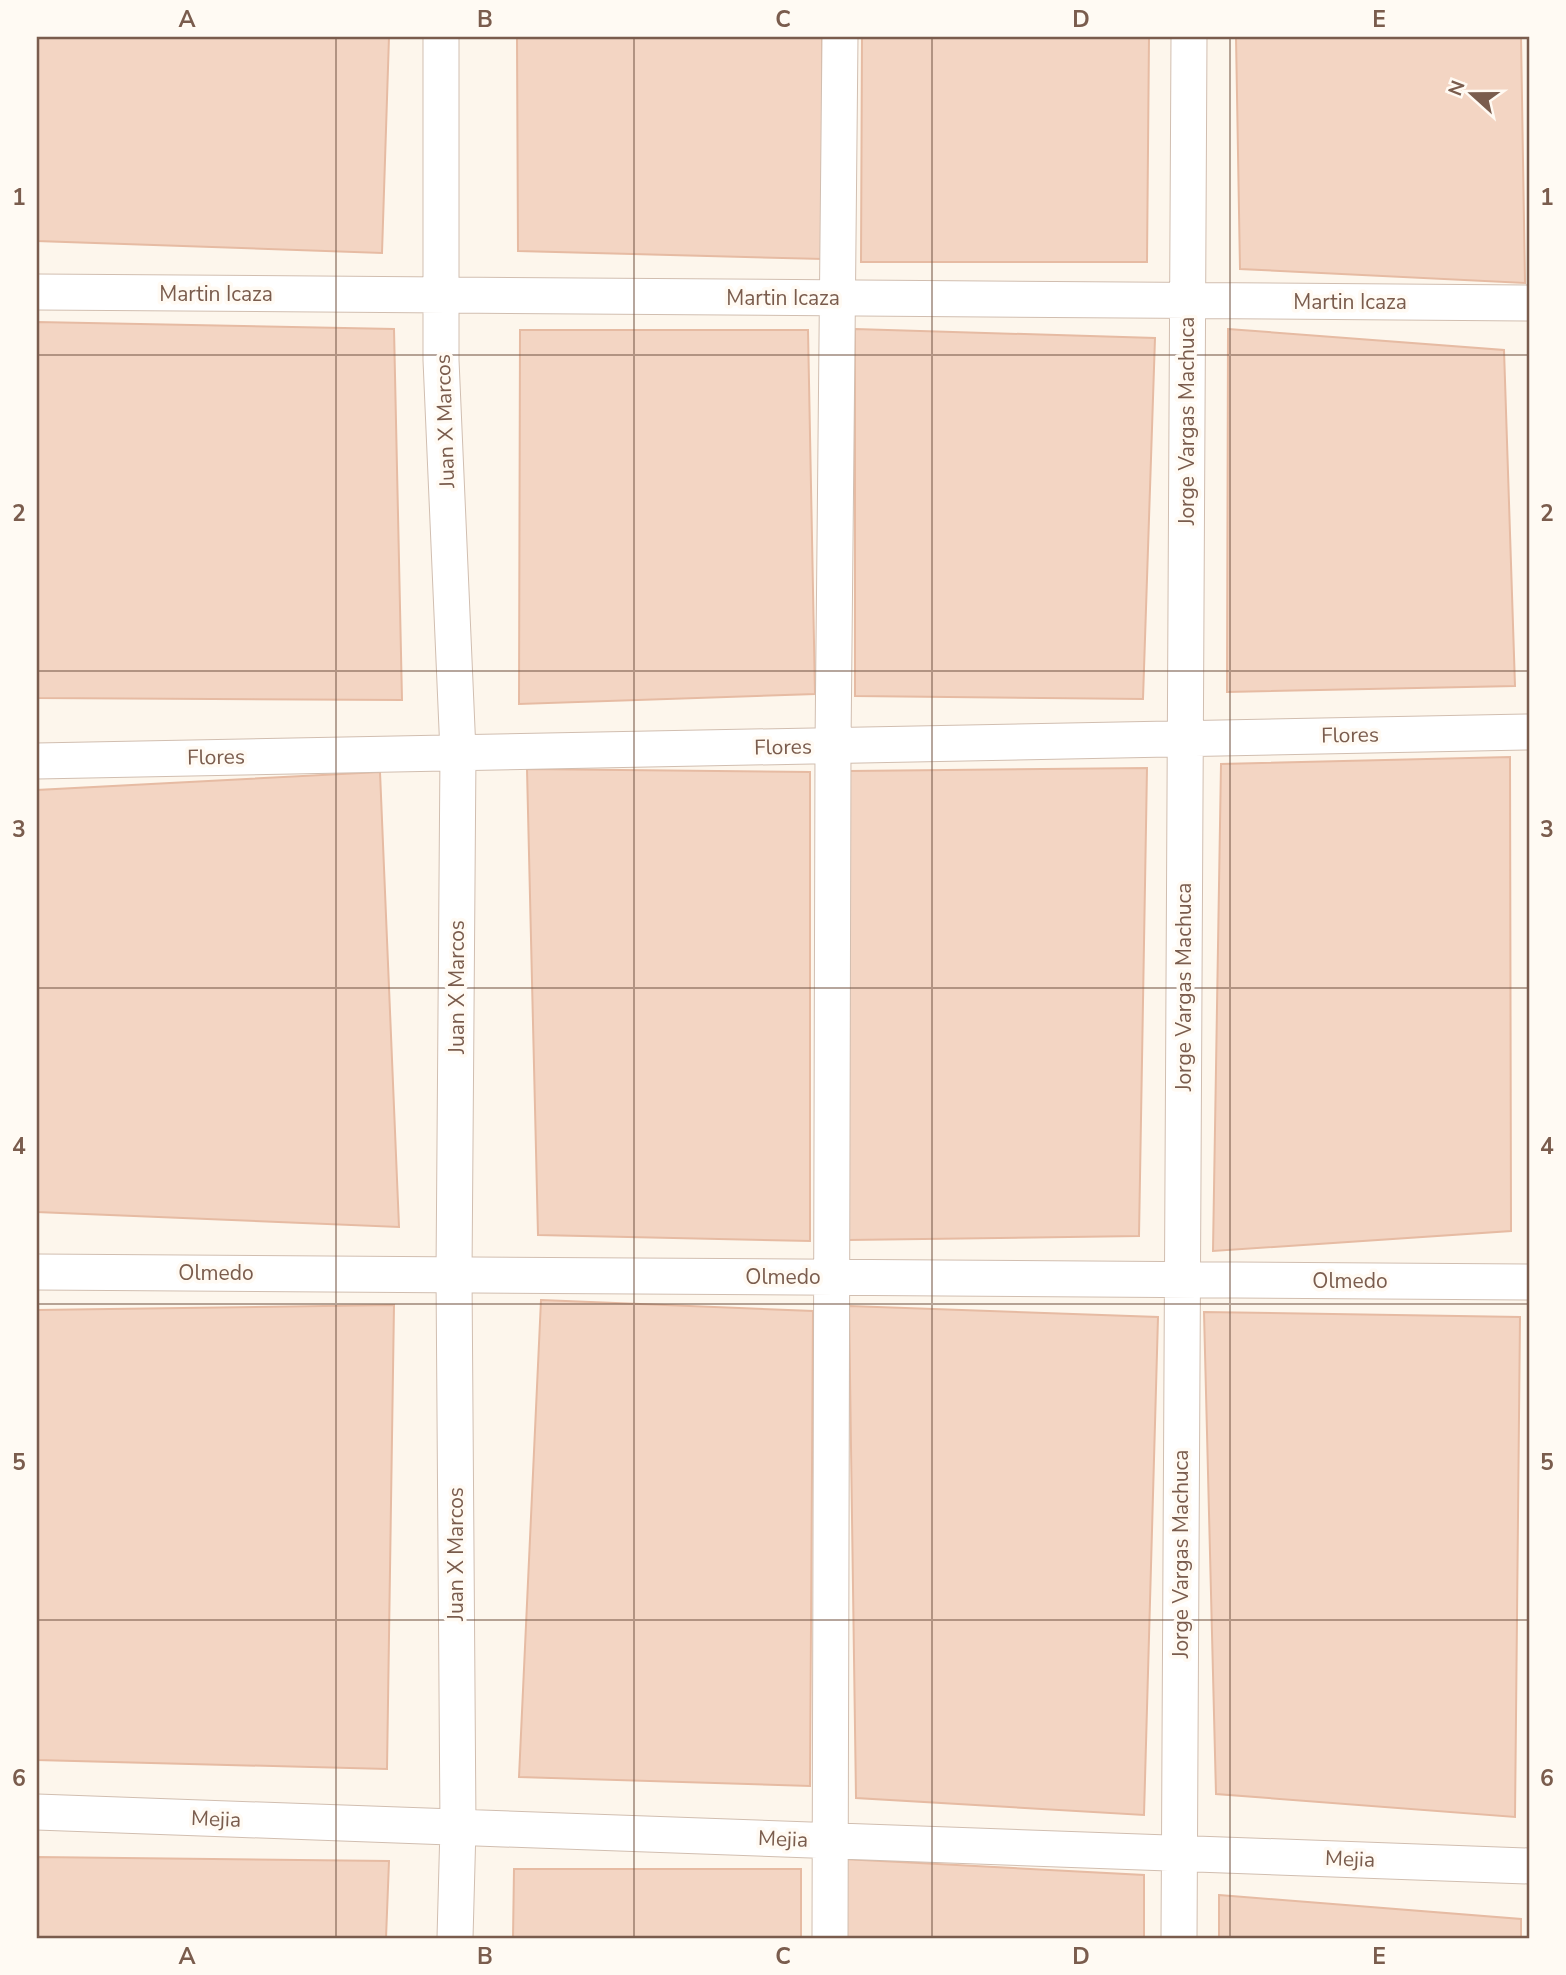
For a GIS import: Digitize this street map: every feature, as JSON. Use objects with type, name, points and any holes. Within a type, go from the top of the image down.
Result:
[{"type":"street","name":"Juan X Marcos","points":[[441,37],[441,360],[458,752],[454,1275],[458,1827],[454,1938]]},
{"type":"street","points":[[831,1938],[833,746],[840,37]]},
{"type":"street","name":"Jorge Vargas Machuca","points":[[1179,1938],[1189,37]]},
{"type":"street","name":"Martin Icaza","points":[[37,292],[1529,303]]},
{"type":"street","name":"Flores","points":[[37,761],[1529,732]]},
{"type":"street","name":"Olmedo","points":[[37,1272],[1529,1282]]},
{"type":"street","name":"Mejia","points":[[37,1812],[1529,1866]]},
{"type":"building","points":[[37,37],[389,37],[382,253],[37,241]]},
{"type":"building","points":[[517,37],[822,37],[823,259],[518,251]]},
{"type":"building","points":[[862,37],[1149,37],[1147,262],[861,262]]},
{"type":"building","points":[[1236,37],[1521,37],[1525,283],[1240,269]]},
{"type":"building","points":[[37,322],[394,329],[402,700],[37,698]]},
{"type":"building","points":[[855,329],[1155,338],[1143,699],[855,696]]},
{"type":"building","points":[[1228,329],[1504,350],[1515,686],[1227,692]]},
{"type":"building","points":[[520,330],[808,330],[815,694],[519,704]]},
{"type":"building","points":[[1510,757],[1511,1231],[1213,1251],[1221,764]]},
{"type":"building","points":[[1147,768],[1139,1236],[848,1240],[850,771]]},
{"type":"building","points":[[527,769],[810,772],[810,1241],[538,1235]]},
{"type":"building","points":[[380,772],[399,1227],[37,1212],[37,790]]},
{"type":"building","points":[[541,1300],[813,1311],[810,1786],[519,1777]]},
{"type":"building","points":[[394,1305],[387,1769],[37,1760],[37,1310]]},
{"type":"building","points":[[849,1306],[1158,1317],[1144,1815],[856,1798]]},
{"type":"building","points":[[1204,1312],[1520,1317],[1515,1817],[1216,1794]]},
{"type":"building","points":[[37,1857],[389,1861],[386,1938],[37,1938]]},
{"type":"building","points":[[843,1859],[1144,1875],[1144,1938],[844,1938]]},
{"type":"building","points":[[514,1869],[801,1869],[801,1938],[513,1938]]},
{"type":"building","points":[[1219,1895],[1521,1919],[1521,1938],[1219,1938]]}]
